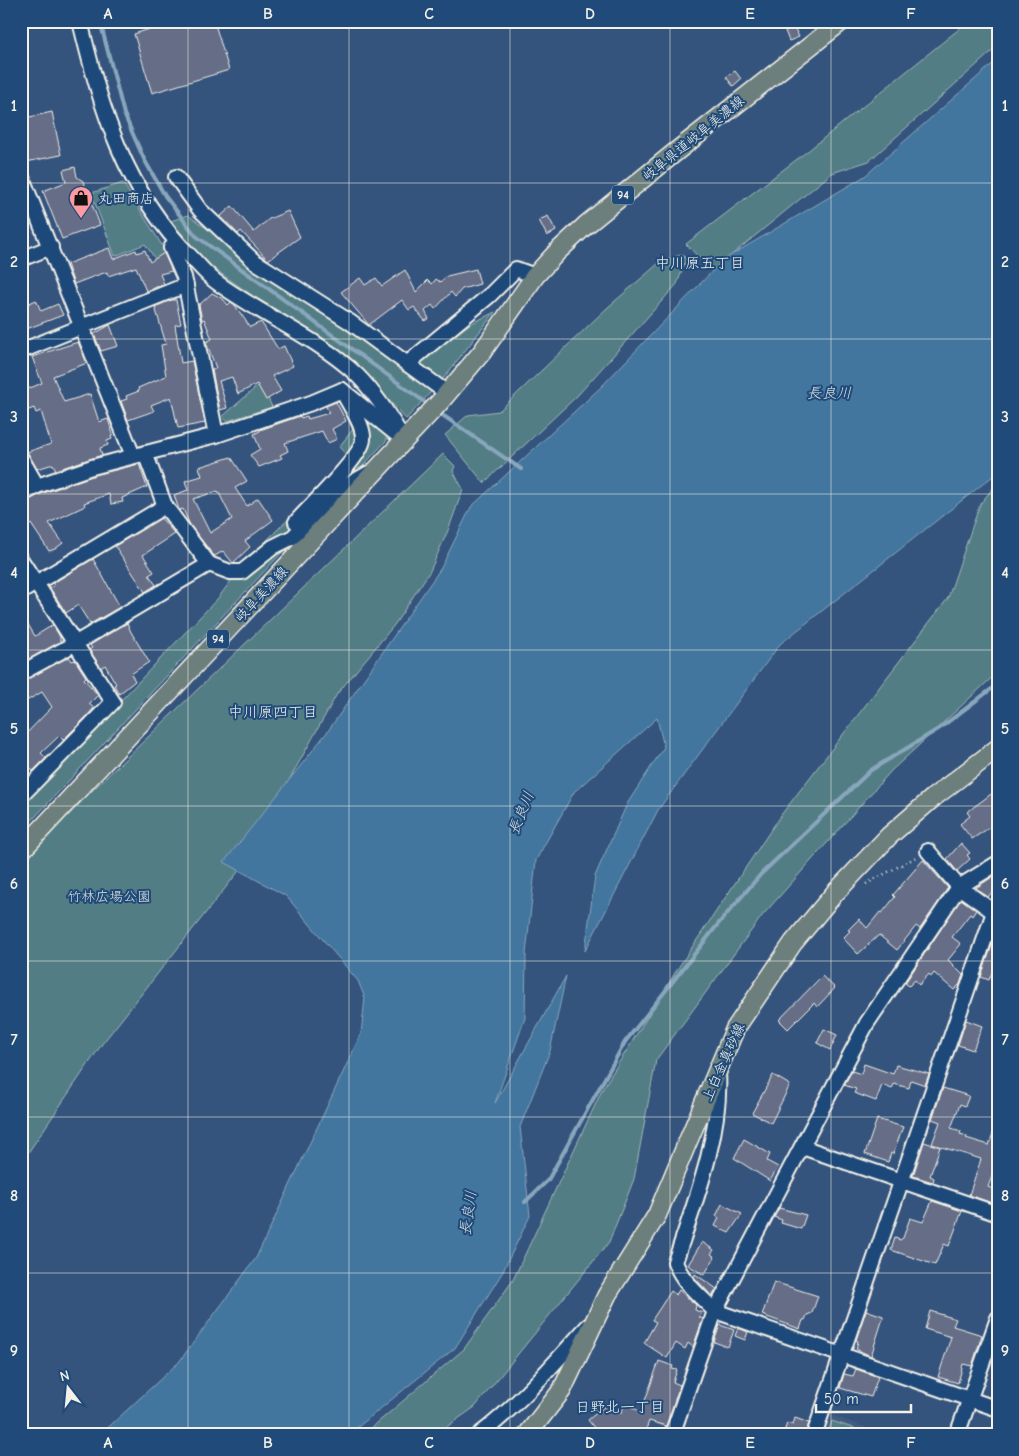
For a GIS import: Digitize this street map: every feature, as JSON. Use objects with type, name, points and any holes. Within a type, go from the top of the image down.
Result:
[{"type":"main road","name":"岐阜県道岐阜美濃線","points":[[443,398],[482,352],[534,276],[586,225],[842,21]]},
{"type":"main road","name":"岐阜美濃線","points":[[21,851],[443,398]]},
{"type":"main road","name":"上白金真砂線","points":[[527,1435],[562,1390],[607,1295],[657,1215],[735,1029],[793,943],[834,894],[889,836],[934,797],[998,748]]},
{"type":"street","points":[[80,21],[109,126],[120,155],[156,219],[214,280],[326,352],[356,374],[409,434]]},
{"type":"street","points":[[21,175],[83,326],[139,455],[165,506],[208,564],[230,572],[242,572],[272,547],[346,468],[362,444],[364,437],[342,390]]},
{"type":"street","points":[[176,177],[200,210],[254,260],[350,322],[406,364],[443,398]]},
{"type":"street","points":[[176,242],[171,248],[186,285],[216,435]]},
{"type":"street","points":[[21,259],[51,248]]},
{"type":"street","points":[[406,364],[490,295],[516,269],[534,276]]},
{"type":"street","points":[[21,351],[186,285]]},
{"type":"street","points":[[342,390],[409,434]]},
{"type":"street","points":[[21,495],[37,486],[139,455],[216,435],[311,403],[342,390]]},
{"type":"street","points":[[21,458],[37,486]]},
{"type":"street","points":[[272,547],[294,537],[342,489],[377,468]]},
{"type":"street","points":[[21,592],[165,506]]},
{"type":"street","points":[[21,560],[113,702],[21,796]]},
{"type":"street","points":[[21,673],[76,644],[208,564]]},
{"type":"street","points":[[814,1435],[901,1181],[996,914],[960,887],[928,851]]},
{"type":"street","points":[[672,1435],[714,1311],[867,1023],[960,887],[998,862]]},
{"type":"street","points":[[718,1067],[719,1089],[705,1171],[675,1262],[679,1274],[714,1311],[998,1409]]},
{"type":"street","points":[[802,1147],[998,1214]]},
{"type":"street","points":[[479,1435],[493,1425],[546,1373],[599,1314]]},
{"type":"street","points":[[957,1435],[998,1318]]},
{"type":"path","points":[[859,887],[928,851]]},
{"type":"shaded area","points":[[828,1414],[887,1435],[821,1435]]},
{"type":"green space","points":[[969,21],[998,21],[998,46],[869,161],[832,173],[712,271],[686,244],[809,150]]},
{"type":"green space","points":[[123,183],[170,258],[158,263],[145,244],[115,256],[91,193]]},
{"type":"green space","points":[[188,215],[405,371],[470,324],[495,312],[443,379],[406,419],[366,375],[203,261],[165,223]]},
{"type":"green space","points":[[680,255],[684,256],[686,260],[677,284],[577,396],[484,483],[445,435],[468,415],[499,411],[607,308],[659,263]]},
{"type":"green space","points":[[261,383],[272,407],[227,421],[222,417]]},
{"type":"green space","points":[[356,408],[385,430],[387,440],[21,832],[21,807],[28,798],[219,597],[265,542],[299,509],[353,462],[339,447],[353,429]]},
{"type":"green space","name":"竹林広場公園","points":[[443,454],[455,466],[453,471],[463,489],[449,528],[430,571],[395,624],[337,694],[238,872],[102,1044],[21,1163],[21,863],[98,785]]},
{"type":"green space","points":[[998,482],[998,672],[891,771],[762,916],[656,1060],[634,1179],[609,1242],[475,1407],[435,1435],[363,1435],[464,1349],[513,1280],[603,1088],[680,965],[781,815],[948,598],[980,504]]},
{"type":"green space","points":[[832,1421],[873,1435],[827,1435]]},
{"type":"water","name":"長良川","points":[[998,59],[998,472],[780,644],[658,810],[585,951],[595,876],[627,804],[664,747],[657,718],[574,792],[536,860],[526,954],[525,1018],[495,1103],[566,976],[550,1051],[520,1127],[530,1216],[502,1273],[455,1348],[348,1435],[100,1435],[179,1362],[256,1258],[361,1034],[365,998],[358,981],[286,896],[224,862],[328,731],[441,568],[471,507],[600,388],[723,260],[865,176]]},
{"type":"building","points":[[175,21],[214,21],[229,70],[152,93],[134,34]]},
{"type":"building","points":[[794,27],[799,37],[789,41],[785,31]]},
{"type":"building","points":[[735,71],[741,79],[733,86],[726,77]]},
{"type":"building","points":[[52,112],[61,155],[26,162],[21,144],[21,119]]},
{"type":"building","points":[[75,167],[77,177],[83,181],[100,225],[62,239],[43,191],[66,182],[63,170]]},
{"type":"building","points":[[232,206],[254,232],[269,219],[288,211],[300,237],[268,260],[241,231],[238,234],[221,216]]},
{"type":"building","points":[[548,216],[556,231],[547,236],[539,220]]},
{"type":"building","points":[[109,248],[113,259],[136,250],[137,253],[145,250],[150,262],[164,253],[172,271],[160,274],[164,284],[146,291],[136,267],[108,276],[107,272],[74,284],[67,264]]},
{"type":"building","points":[[476,269],[480,284],[462,289],[455,297],[451,292],[435,309],[432,305],[425,311],[429,319],[425,321],[414,307],[409,310],[402,300],[369,325],[341,292],[360,278],[365,285],[376,278],[382,286],[405,270],[416,292],[428,280],[432,284],[436,279],[440,282],[447,276]]},
{"type":"building","points":[[212,293],[223,299],[228,305],[231,302],[234,304],[250,327],[261,322],[278,349],[284,346],[293,366],[272,376],[281,391],[266,400],[257,384],[238,394],[232,377],[219,381],[227,408],[220,410],[212,370],[216,368],[206,342],[212,339],[204,319],[202,320],[199,305]]},
{"type":"building","points":[[36,300],[41,311],[58,304],[63,315],[21,331],[21,307]]},
{"type":"building","points":[[171,300],[176,300],[181,324],[175,325],[181,363],[192,361],[205,423],[178,428],[171,397],[151,405],[154,411],[128,420],[121,401],[127,399],[126,396],[139,391],[138,388],[166,376],[161,345],[166,344],[155,307]]},
{"type":"building","points":[[110,325],[118,346],[101,351],[94,334]]},
{"type":"building","points":[[78,342],[87,363],[53,376],[64,402],[90,394],[99,422],[108,419],[113,435],[111,436],[112,439],[107,441],[108,445],[100,448],[102,455],[56,470],[53,464],[37,469],[27,452],[51,444],[41,411],[36,413],[34,408],[21,413],[21,392],[42,383],[32,357]]},
{"type":"building","points":[[336,402],[346,421],[332,429],[337,439],[328,443],[322,431],[285,443],[288,451],[280,455],[282,458],[259,467],[250,455],[260,449],[254,434],[260,430],[300,416],[301,418],[307,416],[308,419],[329,413],[326,406]]},
{"type":"building","points":[[231,457],[247,481],[235,488],[247,506],[258,498],[273,520],[245,541],[250,547],[233,563],[223,551],[215,556],[211,553],[190,525],[183,509],[179,510],[174,495],[188,490],[185,481],[202,476],[199,467]],"holes":[[[218,491],[232,519],[210,533],[193,499]]]},
{"type":"building","points":[[139,464],[147,487],[122,498],[123,502],[111,504],[109,494],[84,503],[85,506],[49,523],[63,543],[55,549],[49,551],[31,524],[21,530],[21,504],[41,494],[95,475]]},
{"type":"building","points":[[161,518],[175,534],[143,555],[154,572],[149,575],[156,585],[145,592],[115,546]]},
{"type":"building","points":[[93,559],[120,607],[90,624],[78,605],[66,613],[50,588],[54,585],[53,583]]},
{"type":"building","points":[[21,613],[35,636],[53,625],[60,637],[60,642],[27,660],[21,652]]},
{"type":"building","points":[[127,623],[149,662],[131,674],[135,681],[119,694],[114,685],[116,684],[105,665],[101,668],[89,650],[92,648],[90,645]]},
{"type":"building","points":[[69,657],[72,661],[75,660],[86,677],[84,679],[98,695],[89,704],[94,708],[63,740],[59,736],[41,753],[46,758],[33,771],[21,760],[21,739],[52,707],[42,692],[21,704],[21,682]]},
{"type":"building","points":[[998,789],[998,822],[972,839],[960,824],[970,816],[967,812]]},
{"type":"building","points":[[961,843],[970,853],[967,855],[970,859],[957,871],[947,859]]},
{"type":"building","points":[[923,860],[948,888],[920,929],[916,926],[897,950],[879,935],[858,954],[843,938],[850,931],[848,930],[859,919],[867,928],[880,912],[882,913],[895,897],[893,895]]},
{"type":"building","points":[[998,873],[998,885],[988,897],[976,888]]},
{"type":"building","points":[[961,899],[976,910],[972,916],[970,914],[952,937],[961,944],[948,960],[963,975],[960,984],[954,990],[934,973],[931,977],[929,974],[919,985],[915,980],[909,986],[905,983]]},
{"type":"building","points":[[998,928],[998,957],[989,980],[981,977]]},
{"type":"building","points":[[822,976],[835,988],[817,1007],[814,1003],[788,1029],[779,1020]]},
{"type":"building","points":[[966,1020],[982,1026],[973,1050],[958,1045]]},
{"type":"building","points":[[824,1029],[837,1035],[830,1050],[817,1043]]},
{"type":"building","points":[[864,1064],[893,1074],[896,1065],[929,1074],[925,1085],[911,1080],[909,1088],[894,1084],[892,1089],[882,1085],[876,1101],[854,1093],[856,1089],[844,1085],[852,1071],[861,1074]]},
{"type":"building","points":[[773,1075],[790,1085],[771,1123],[752,1113]]},
{"type":"building","points":[[943,1088],[969,1096],[965,1106],[960,1104],[951,1128],[961,1131],[960,1134],[967,1136],[966,1138],[989,1145],[996,1124],[998,1124],[998,1160],[988,1187],[996,1190],[994,1196],[998,1197],[998,1205],[969,1195],[981,1159],[932,1144],[940,1122],[932,1119]]},
{"type":"building","points":[[877,1119],[903,1127],[888,1162],[865,1154]]},
{"type":"building","points":[[744,1139],[770,1154],[767,1161],[778,1167],[770,1181],[734,1158]]},
{"type":"building","points":[[924,1142],[940,1147],[930,1176],[934,1178],[933,1182],[913,1176]]},
{"type":"building","points":[[932,1201],[962,1211],[949,1246],[944,1244],[935,1265],[891,1250],[895,1238],[900,1240],[903,1238],[910,1218],[923,1222]]},
{"type":"building","points":[[722,1204],[742,1214],[729,1233],[715,1226],[719,1218],[716,1216]]},
{"type":"building","points":[[779,1208],[806,1215],[801,1229],[781,1223],[782,1220],[774,1217]]},
{"type":"building","points":[[702,1242],[714,1250],[711,1254],[715,1257],[704,1275],[688,1265]]},
{"type":"building","points":[[695,1274],[717,1289],[712,1296],[694,1277]]},
{"type":"building","points":[[774,1282],[818,1296],[812,1313],[803,1320],[800,1329],[762,1315]]},
{"type":"building","points":[[679,1290],[696,1305],[695,1310],[702,1313],[699,1317],[703,1319],[693,1347],[688,1343],[685,1349],[676,1343],[667,1358],[644,1343],[656,1322],[652,1320],[671,1291],[676,1295]]},
{"type":"building","points":[[866,1310],[883,1316],[871,1356],[856,1349],[858,1341],[856,1340]]},
{"type":"building","points":[[930,1311],[956,1319],[953,1326],[982,1335],[972,1366],[963,1364],[958,1383],[938,1377],[951,1337],[925,1329]]},
{"type":"building","points":[[720,1325],[734,1330],[728,1347],[714,1342]]},
{"type":"building","points":[[738,1328],[748,1332],[745,1340],[735,1336]]},
{"type":"building","points":[[659,1361],[673,1366],[672,1369],[677,1370],[673,1382],[680,1385],[666,1426],[649,1421],[644,1435],[600,1435],[588,1420],[610,1402],[620,1414],[626,1404],[641,1412]]},
{"type":"building","points":[[856,1369],[878,1377],[871,1397],[840,1388],[844,1374],[853,1376]]},
{"type":"building","points":[[795,1418],[809,1423],[805,1435],[783,1435],[787,1423],[793,1425]]},
{"type":"waterway","points":[[100,21],[124,114],[144,159],[165,196],[196,236],[430,406]]},
{"type":"waterway","points":[[438,412],[521,469]]},
{"type":"waterway","points":[[525,1202],[548,1180],[625,1042],[719,923],[761,874],[871,770],[940,728],[998,684]]},
{"type":"place","name":"丸田商店","points":[[81,219]]},
{"type":"district","name":"中川原五丁目","points":[[700,263]]},
{"type":"district","name":"中川原四丁目","points":[[273,712]]},
{"type":"district","name":"日野北一丁目","points":[[620,1407]]}]
